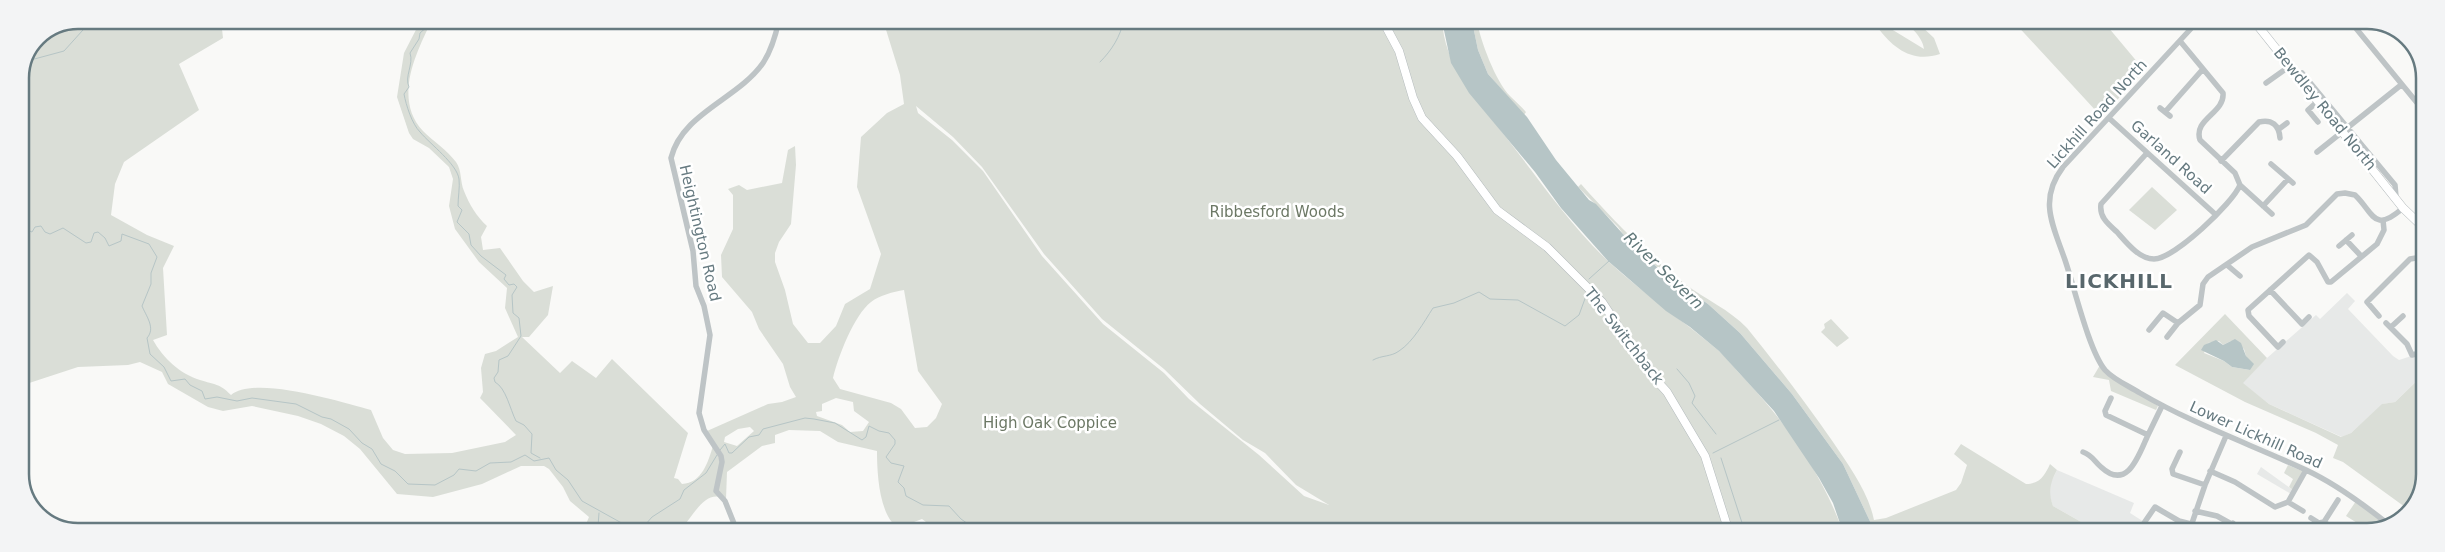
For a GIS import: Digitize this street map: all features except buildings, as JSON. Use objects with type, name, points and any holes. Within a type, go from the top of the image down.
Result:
[{"type":"main road","name":"The Switchback","points":[[1387,29],[1399,51],[1413,98],[1422,118],[1457,156],[1497,210],[1546,247],[1602,302],[1647,370],[1667,392],[1705,456],[1726,523]]},
{"type":"main road","name":"Bewdley Road North","points":[[2260,29],[2318,101],[2345,129],[2404,208],[2416,220]]},
{"type":"street","name":"Heightington Road","points":[[734,523],[726,501],[716,491],[722,462],[721,456],[704,430],[699,413],[710,335],[704,306],[696,286],[693,251],[670,164],[672,151],[688,128],[763,63],[776,29]]},
{"type":"street","name":"Lickhill Road North","points":[[2111,375],[2101,363],[2090,337],[2052,221],[2049,201],[2054,180],[2191,29]]},
{"type":"street","points":[[2356,29],[2416,102]]},
{"type":"street","points":[[2180,41],[2221,90],[2224,97],[2200,127],[2198,134],[2200,140],[2238,176],[2240,185],[2272,214]]},
{"type":"street","points":[[2266,83],[2290,66]]},
{"type":"street","points":[[2165,112],[2204,69]]},
{"type":"street","points":[[2302,73],[2345,129]]},
{"type":"street","points":[[2317,152],[2401,85]]},
{"type":"street","points":[[2318,101],[2308,110],[2318,122]]},
{"type":"street","name":"Garland Road","points":[[2110,119],[2215,214]]},
{"type":"street","points":[[2221,160],[2259,122],[2266,120],[2272,122],[2279,129],[2280,138]]},
{"type":"street","points":[[2279,129],[2287,123]]},
{"type":"street","points":[[2147,153],[2101,204],[2100,208],[2103,218],[2135,250],[2152,259],[2161,258],[2178,250],[2215,214],[2240,185]]},
{"type":"street","points":[[2263,206],[2290,181],[2272,164]]},
{"type":"street","points":[[2167,337],[2178,324],[2200,305],[2206,280],[2252,247],[2306,225],[2332,198],[2340,193],[2355,195],[2370,215],[2383,220],[2392,218],[2404,208]]},
{"type":"street","points":[[2278,346],[2248,314],[2248,310],[2309,255],[2317,262],[2328,282],[2332,282],[2380,240],[2385,227],[2383,220]]},
{"type":"street","points":[[2339,246],[2352,234]]},
{"type":"street","points":[[2346,240],[2361,256]]},
{"type":"street","points":[[2379,316],[2367,305],[2367,302],[2382,291],[2410,258],[2416,258]]},
{"type":"street","points":[[2227,265],[2240,276]]},
{"type":"street","points":[[2270,290],[2300,325],[2309,317]]},
{"type":"street","points":[[2149,330],[2163,313],[2178,324]]},
{"type":"street","points":[[2404,316],[2388,325],[2407,344],[2412,355],[2416,354]]},
{"type":"street","name":"Lower Lickhill Road","points":[[2111,375],[2162,406],[2306,470],[2338,489],[2383,521]]},
{"type":"street","points":[[2111,398],[2105,411],[2106,416],[2148,435]]},
{"type":"street","points":[[2083,452],[2094,458],[2106,471],[2112,474],[2123,474],[2134,465],[2162,406]]},
{"type":"street","points":[[2191,523],[2204,485],[2226,436]]},
{"type":"street","points":[[2180,452],[2172,469],[2173,474],[2204,485]]},
{"type":"street","points":[[2210,471],[2235,482],[2272,506],[2278,507],[2288,502],[2306,470]]},
{"type":"street","points":[[2311,518],[2319,523],[2324,522],[2338,500]]},
{"type":"street","points":[[2288,502],[2303,511]]},
{"type":"street","points":[[2144,523],[2155,507],[2178,521],[2187,523]]},
{"type":"street","points":[[2195,511],[2217,516],[2233,523]]},
{"type":"shaded area","points":[[1444,29],[1474,29],[1478,50],[1488,74],[1527,117],[1556,160],[1589,200],[1596,204],[1623,234],[1664,274],[1708,304],[1740,333],[1792,394],[1843,464],[1871,523],[1840,523],[1833,503],[1819,478],[1774,411],[1719,351],[1690,327],[1666,311],[1608,261],[1561,208],[1535,172],[1469,93],[1451,63]]},
{"type":"shaded area","points":[[2347,293],[2355,301],[2348,309],[2393,356],[2399,360],[2416,355],[2416,382],[2395,402],[2383,404],[2351,433],[2342,437],[2269,404],[2242,383],[2316,315],[2320,319]]},
{"type":"shaded area","points":[[2235,339],[2241,343],[2246,356],[2254,364],[2250,370],[2232,367],[2201,350],[2204,345],[2216,340],[2223,345]]},
{"type":"shaded area","points":[[2261,467],[2293,490],[2291,494],[2257,474]]},
{"type":"shaded area","points":[[2057,470],[2134,503],[2130,513],[2146,523],[2083,523],[2053,506],[2050,497],[2050,484]]},
{"type":"green space","points":[[222,29],[223,38],[179,64],[199,110],[124,162],[115,184],[111,215],[147,235],[174,246],[163,268],[167,335],[153,340],[162,353],[186,374],[220,386],[231,395],[243,390],[259,388],[278,389],[320,396],[371,410],[383,438],[393,450],[405,454],[452,453],[505,442],[516,435],[480,398],[483,392],[481,368],[485,354],[496,351],[518,337],[505,308],[507,288],[479,262],[455,229],[449,206],[453,179],[449,167],[429,148],[413,139],[409,133],[397,97],[404,53],[416,29],[428,29],[414,61],[410,76],[409,105],[414,118],[423,131],[458,165],[468,201],[487,226],[481,237],[483,250],[500,248],[523,281],[534,292],[553,286],[548,315],[529,337],[522,337],[560,373],[572,361],[596,378],[612,359],[688,433],[674,478],[678,479],[682,484],[695,480],[703,471],[713,446],[721,461],[715,486],[720,497],[707,499],[686,523],[586,523],[589,517],[570,501],[563,487],[549,469],[544,466],[521,466],[482,484],[433,497],[397,494],[360,449],[344,436],[321,424],[298,416],[252,406],[223,411],[208,407],[168,384],[162,372],[140,362],[128,365],[78,367],[29,383],[29,78],[33,59],[43,43],[59,33],[69,30]]},
{"type":"green space","points":[[886,29],[1443,29],[1453,63],[1467,88],[1549,194],[1609,262],[1725,356],[1788,431],[1814,469],[1839,523],[927,523],[922,519],[911,523],[893,523],[887,514],[880,493],[877,451],[838,442],[820,431],[789,430],[775,435],[775,443],[762,446],[727,472],[726,499],[717,491],[722,454],[707,431],[768,404],[796,397],[790,387],[783,364],[759,329],[752,312],[722,277],[721,255],[733,229],[733,195],[728,189],[739,185],[747,190],[782,183],[788,150],[795,146],[796,165],[791,224],[779,242],[775,253],[775,262],[785,290],[793,324],[808,343],[820,343],[836,326],[845,304],[870,289],[881,254],[857,187],[861,137],[887,113],[904,104],[900,75]],"holes":[[[916,106],[953,137],[982,167],[1044,254],[1102,319],[1164,369],[1200,404],[1243,440],[1265,453],[1296,485],[1329,505],[1304,496],[1259,455],[1189,399],[1164,373],[1103,324],[1042,256],[983,171],[952,140],[918,113]],[[904,290],[918,371],[942,404],[936,418],[927,427],[915,428],[901,409],[891,403],[840,389],[833,378],[853,326],[865,308],[878,297]],[[836,398],[853,402],[854,411],[869,422],[863,431],[850,432],[842,425],[817,416],[816,412],[822,411],[822,404]],[[750,427],[754,431],[737,446],[724,442],[725,437],[738,429]]]},
{"type":"green space","points":[[1474,29],[1479,29],[1485,49],[1499,81],[1510,96],[1526,112],[1524,115],[1488,74],[1478,50]]},
{"type":"green space","points":[[1879,29],[1891,29],[1924,49],[1912,29],[1924,29],[1934,38],[1940,54],[1921,57],[1905,52],[1884,36]]},
{"type":"green space","points":[[2020,29],[2110,29],[2144,70],[2110,108],[2104,103],[2097,112]]},
{"type":"green space","points":[[1581,184],[1657,261],[1685,284],[1725,310],[1747,328],[1823,427],[1845,460],[1863,489],[1874,520],[1886,518],[1956,490],[1961,483],[1967,465],[1954,454],[1961,444],[2026,484],[2038,481],[2050,464],[2057,470],[2050,488],[2053,506],[2083,523],[1871,523],[1843,464],[1792,394],[1740,333],[1708,304],[1664,274],[1578,187]]},
{"type":"green space","points":[[2152,187],[2177,210],[2155,230],[2129,210]]},
{"type":"green space","points":[[2225,314],[2267,358],[2243,383],[2269,404],[2341,437],[2351,433],[2382,404],[2395,402],[2416,382],[2416,474],[2414,490],[2410,499],[2404,506],[2343,462],[2333,458],[2338,445],[2316,433],[2245,402],[2175,365]],"holes":[[[2219,341],[2223,345],[2231,341],[2244,349],[2250,370],[2232,367],[2224,361],[2204,353],[2208,343]]]},
{"type":"green space","points":[[1831,319],[1849,338],[1837,347],[1821,332],[1825,328],[1824,324]]},
{"type":"green space","points":[[2100,365],[2158,406],[2156,410],[2111,391],[2109,380],[2093,377]]},
{"type":"green space","points":[[2288,465],[2302,471],[2306,470],[2293,490],[2289,487],[2293,479],[2284,473]]},
{"type":"green space","points":[[2356,501],[2384,521],[2357,523],[2346,516]]},
{"type":"waterway","points":[[33,59],[64,51],[84,29]]},
{"type":"waterway","points":[[425,29],[420,33],[419,39],[410,53],[409,87],[404,94],[405,98],[417,129],[457,173],[459,179],[458,206],[462,210],[457,222],[469,234],[471,245],[481,256],[506,275],[504,279],[509,285],[514,284],[517,287],[512,295],[513,313],[519,318],[521,336],[508,356],[499,360],[498,372],[494,378],[505,394],[516,421],[524,425],[532,434],[531,453],[540,458]]},
{"type":"waterway","points":[[1100,62],[1115,43],[1121,29]]},
{"type":"waterway","points":[[29,231],[32,232],[35,227],[41,226],[45,232],[50,234],[63,228],[86,243],[91,242],[94,233],[98,232],[105,238],[109,246],[121,241],[122,234],[149,244],[157,257],[151,273],[151,284],[142,306],[151,330],[147,338],[150,354],[164,367],[171,381],[185,379],[190,385],[202,391],[205,399],[217,397],[237,401],[252,398],[296,404],[349,429],[362,443],[372,449],[381,464],[395,471],[408,484],[435,485],[454,475],[459,469],[476,471],[490,463],[511,462],[525,455],[534,461],[549,458],[556,470],[568,480],[582,501],[622,523]]},
{"type":"waterway","points":[[1589,279],[1609,261]]},
{"type":"waterway","points":[[1373,360],[1393,354],[1404,347],[1418,331],[1433,308],[1454,303],[1479,292],[1490,299],[1518,300],[1565,326],[1579,315],[1586,296]]},
{"type":"waterway","points":[[1677,369],[1689,383],[1695,396],[1692,403],[1716,434]]},
{"type":"waterway","points":[[720,450],[725,444],[729,453],[732,453],[749,437],[759,435],[763,429],[805,418],[835,423],[862,440],[866,437],[869,426],[889,433],[895,440],[895,444],[886,457],[891,463],[904,466],[898,482],[904,488],[906,496],[923,505],[949,506],[967,523]]},
{"type":"waterway","points":[[1713,453],[1779,420]]},
{"type":"waterway","points":[[647,523],[652,517],[680,499],[684,490],[706,473],[717,455]]},
{"type":"waterway","points":[[1721,458],[1742,523]]},
{"type":"waterway","points":[[598,523],[599,513]]},
{"type":"district","name":"LICKHILL","points":[[2119,281]]},
{"type":"park label","name":"Ribbesford Woods","points":[[1277,212]]},
{"type":"park label","name":"High Oak Coppice","points":[[1050,423]]},
{"type":"water label","name":"River Severn","points":[[1664,270]]}]
